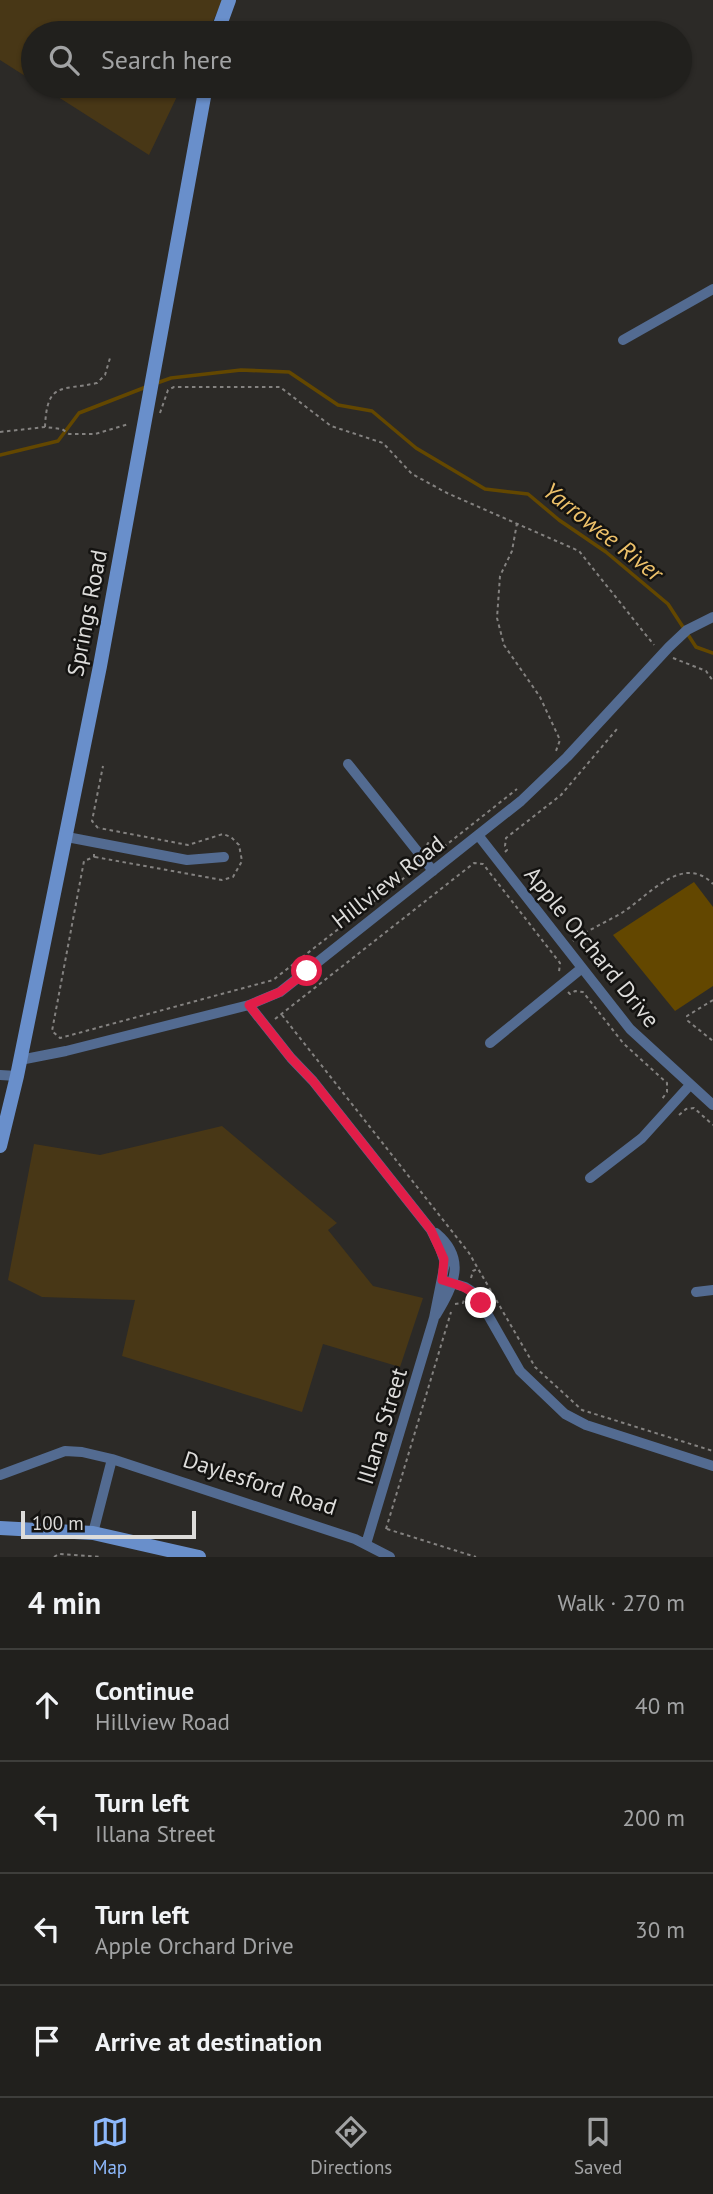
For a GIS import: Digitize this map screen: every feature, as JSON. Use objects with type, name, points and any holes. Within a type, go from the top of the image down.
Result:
[{"type":"street","points":[[221,21],[229,0]]},
{"type":"street","name":"Springs Road","points":[[0,1146],[67,836],[146,422],[204,98]]},
{"type":"street","points":[[623,340],[713,289]]},
{"type":"street","name":"Hillview Road","points":[[20,1060],[249,1005],[286,988],[478,835],[551,773],[666,650],[688,630],[713,617]]},
{"type":"street","points":[[348,764],[433,871]]},
{"type":"street","name":"Apple Orchard Drive","points":[[478,835],[630,1029],[713,1105]]},
{"type":"street","points":[[67,836],[182,859],[224,857]]},
{"type":"street","points":[[490,1042],[582,968]]},
{"type":"street","name":"Illana Street","points":[[249,1005],[427,1225],[448,1242],[452,1250],[455,1266],[434,1318],[366,1544]]},
{"type":"street","points":[[0,1075],[17,1076]]},
{"type":"street","points":[[590,1178],[642,1138],[690,1085]]},
{"type":"street","points":[[447,1282],[468,1289],[478,1298],[520,1371],[571,1418],[713,1466]]},
{"type":"street","points":[[696,1292],[713,1290]]},
{"type":"street","name":"Daylesford Road","points":[[0,1475],[65,1451],[78,1451],[112,1459],[366,1544],[390,1557]]},
{"type":"street","points":[[93,1533],[112,1459]]},
{"type":"street","points":[[0,1528],[93,1533],[199,1557]]},
{"type":"path","points":[[45,427],[47,405],[54,393],[101,380],[110,358]]},
{"type":"path","points":[[0,432],[45,427],[62,429],[69,434],[95,434],[138,421],[158,420],[168,390],[174,387],[280,387],[331,426],[383,443],[412,474],[579,551],[646,637],[706,671],[713,681]]},
{"type":"path","points":[[517,523],[512,551],[500,576],[497,618],[504,645],[540,697],[553,722],[560,740],[560,746],[555,752]]},
{"type":"path","points":[[485,868],[507,850],[506,838],[561,795],[617,729]]},
{"type":"path","points":[[98,835],[99,828],[93,821],[103,766]]},
{"type":"path","points":[[95,849],[94,857],[85,861],[52,1031],[60,1038],[274,980],[409,874],[410,865],[407,861],[428,843],[432,848],[441,849],[518,788]]},
{"type":"path","points":[[265,1026],[474,863],[483,864],[560,963],[559,972],[554,975],[562,985],[570,994],[575,991],[583,992],[623,1043],[667,1083],[667,1092],[662,1098],[671,1107],[680,1115],[686,1109],[694,1108],[713,1125]]},
{"type":"path","points":[[566,947],[589,930],[627,909],[659,884],[676,876],[696,873],[705,876],[713,884]]},
{"type":"path","points":[[713,1000],[687,1016],[688,1021],[713,1041]]},
{"type":"path","points":[[282,1015],[470,1253],[531,1363],[582,1410],[713,1451]]},
{"type":"path","points":[[386,1529],[454,1304],[463,1303],[473,1271],[478,1268]]},
{"type":"path","points":[[372,1525],[476,1557]]},
{"type":"path","points":[[54,1557],[59,1554],[101,1557]]},
{"type":"shaded area","points":[[0,0],[223,0],[213,21],[21,21],[21,73],[0,60]]},
{"type":"shaded area","points":[[60,98],[176,98],[149,155]]},
{"type":"shaded area","points":[[694,882],[713,907],[713,986],[675,1011],[613,935]]},
{"type":"shaded area","points":[[222,1126],[337,1223],[328,1230],[373,1286],[423,1298],[400,1367],[323,1344],[302,1412],[122,1356],[135,1300],[42,1297],[8,1280],[34,1144],[100,1155]]},
{"type":"waterway","name":"Yarrowee River","points":[[157,383],[171,378],[241,370],[289,372],[338,405],[372,411],[416,448],[485,489],[528,494],[559,520],[606,552],[668,604],[696,647],[713,653]]},
{"type":"waterway","name":"Yarrowee River","points":[[0,455],[58,441],[79,413],[146,387]]},
{"type":"route","points":[[307,971],[280,992],[249,1005],[431,1230],[444,1259],[442,1280],[468,1289],[476,1294],[481,1303]]}]
